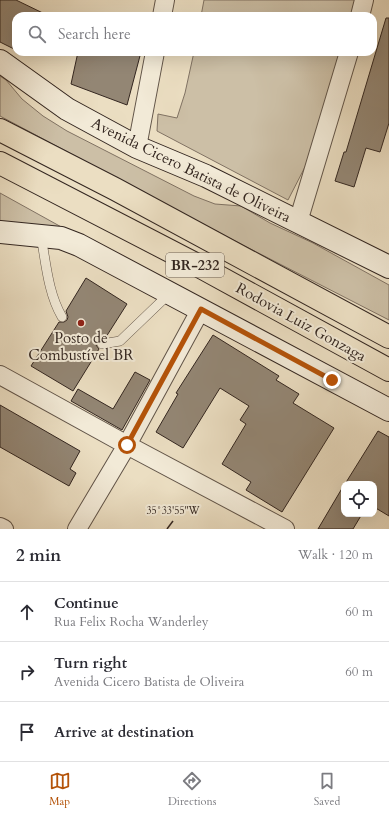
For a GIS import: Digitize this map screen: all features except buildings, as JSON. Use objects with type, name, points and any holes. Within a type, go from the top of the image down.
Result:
[{"type":"highway","name":"Rodovia Luiz Gonzaga","points":[[0,130],[115,189],[389,337]]},
{"type":"highway","name":"Rodovia Luiz Gonzaga","points":[[0,163],[198,266],[389,370]]},
{"type":"main road","name":"Avenida Cicero Batista de Oliveira","points":[[0,61],[67,109],[137,147],[206,176],[389,267]]},
{"type":"main road","points":[[0,232],[61,238],[79,245],[389,410]]},
{"type":"street","points":[[163,12],[165,0]]},
{"type":"street","points":[[361,12],[364,0]]},
{"type":"street","points":[[137,147],[154,56]]},
{"type":"street","points":[[298,222],[348,56]]},
{"type":"street","points":[[77,529],[127,445],[201,309]]},
{"type":"street","points":[[0,375],[127,445],[285,529]]},
{"type":"street","points":[[0,527],[4,529]]},
{"type":"lane","points":[[40,235],[50,283],[57,308],[62,316]]},
{"type":"lane","points":[[102,344],[120,341],[170,293]]},
{"type":"shaded area","points":[[204,0],[359,0],[355,12],[202,12]]},
{"type":"shaded area","points":[[193,56],[342,56],[306,165],[288,200],[157,131],[158,114],[177,118],[185,93]]},
{"type":"shaded area","points":[[0,76],[6,80],[22,99],[43,116],[67,131],[194,196],[215,204],[241,206],[270,223],[313,243],[389,285],[389,320],[235,241],[0,116]]},
{"type":"shaded area","points":[[0,193],[65,229],[0,224]]},
{"type":"place","name":"Posto de Combustível BR","points":[[81,323]]},
{"type":"route","points":[[127,445],[201,309],[332,380]]}]
